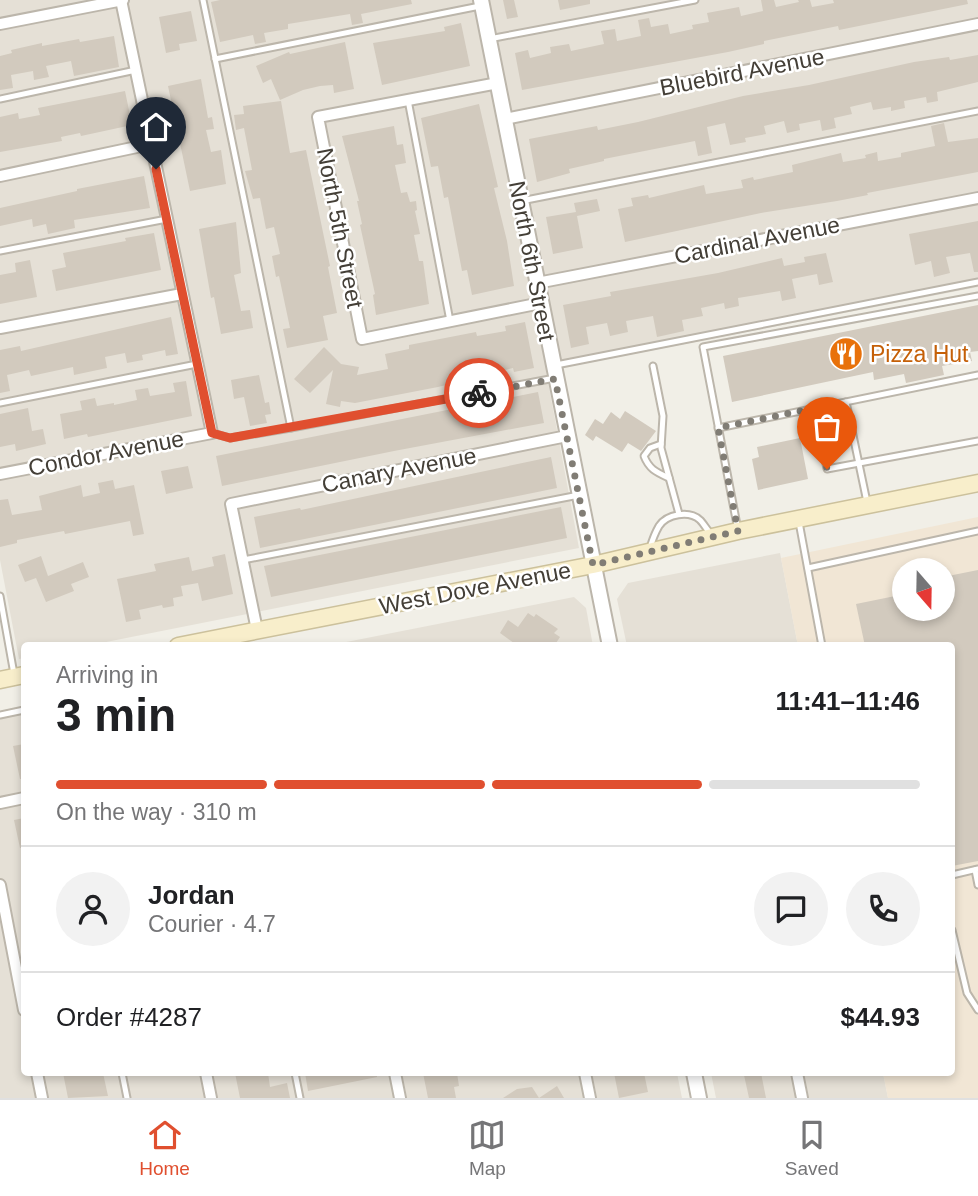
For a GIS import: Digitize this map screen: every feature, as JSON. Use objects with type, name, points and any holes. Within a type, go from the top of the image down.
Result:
[{"type":"main road","name":"West Dove Avenue","points":[[199,642],[593,565],[738,531],[978,483]]},
{"type":"street","points":[[0,24],[122,0],[212,433]]},
{"type":"street","name":"North 6th Street","points":[[482,3],[609,642]]},
{"type":"street","name":"Bluebird Avenue","points":[[505,119],[978,24]]},
{"type":"street","points":[[408,100],[498,83]]},
{"type":"street","name":"North 5th Street","points":[[408,100],[318,117],[362,339],[450,321]]},
{"type":"street","points":[[0,176],[151,144]]},
{"type":"street","name":"Cardinal Avenue","points":[[537,283],[978,198]]},
{"type":"street","points":[[0,328],[182,294]]},
{"type":"street","points":[[450,321],[541,303]]},
{"type":"street","name":"Condor Avenue","points":[[0,474],[212,433]]},
{"type":"street","name":"Canary Avenue","points":[[243,561],[231,504],[567,436]]},
{"type":"street","points":[[243,561],[257,631]]},
{"type":"street","points":[[0,803],[21,799]]},
{"type":"street","points":[[0,885],[21,994]]},
{"type":"street","points":[[38,1076],[42,1098]]},
{"type":"street","points":[[207,1076],[211,1098]]},
{"type":"street","points":[[396,1076],[400,1098]]},
{"type":"street","points":[[586,1076],[590,1098]]},
{"type":"street","points":[[695,1076],[699,1098]]},
{"type":"street","points":[[798,1076],[802,1098]]},
{"type":"lane","points":[[203,0],[291,428]]},
{"type":"lane","points":[[489,39],[695,0]]},
{"type":"lane","points":[[215,59],[482,3]]},
{"type":"lane","points":[[0,99],[135,71]]},
{"type":"lane","points":[[408,100],[450,321]]},
{"type":"lane","points":[[521,201],[978,111]]},
{"type":"lane","points":[[0,251],[167,219]]},
{"type":"lane","points":[[212,433],[230,438],[291,428],[978,282]]},
{"type":"lane","points":[[738,531],[703,347],[978,296]]},
{"type":"lane","points":[[0,403],[197,364]]},
{"type":"lane","points":[[653,366],[663,416],[662,444],[679,514]]},
{"type":"lane","points":[[718,428],[978,376]]},
{"type":"lane","points":[[846,402],[867,505]]},
{"type":"lane","points":[[815,408],[827,469],[978,440]]},
{"type":"lane","points":[[662,444],[650,448],[644,456],[648,466],[669,478]]},
{"type":"lane","points":[[243,561],[579,495]]},
{"type":"lane","points":[[648,552],[659,524],[679,514],[688,514],[699,519],[713,537]]},
{"type":"lane","points":[[798,519],[821,642]]},
{"type":"lane","points":[[807,568],[978,531]]},
{"type":"lane","points":[[0,596],[13,677]]},
{"type":"lane","points":[[0,715],[21,711]]},
{"type":"lane","points":[[955,874],[977,870],[978,885]]},
{"type":"lane","points":[[955,943],[967,993],[978,1010]]},
{"type":"lane","points":[[123,1076],[127,1098]]},
{"type":"lane","points":[[296,1076],[300,1098]]},
{"type":"shaded area","points":[[0,0],[978,0],[978,287],[546,371],[579,548],[106,642],[21,642],[19,659],[0,560]]},
{"type":"shaded area","points":[[978,517],[978,1098],[888,1098],[884,1076],[955,1076],[955,642],[797,642],[781,558]]},
{"type":"shaded area","points":[[780,553],[797,642],[626,642],[617,599],[628,583]]},
{"type":"shaded area","points":[[574,597],[586,608],[592,642],[346,642]]},
{"type":"shaded area","points":[[21,707],[21,1076],[678,1076],[682,1098],[0,1098],[0,711]]},
{"type":"shaded area","points":[[712,1076],[884,1076],[888,1098],[716,1098]]},
{"type":"building","points":[[411,0],[412,4],[361,14],[363,23],[352,25],[350,14],[288,24],[288,29],[264,33],[266,42],[255,44],[253,35],[220,42],[211,2]]},
{"type":"building","points":[[503,0],[514,0],[518,17],[507,19]]},
{"type":"building","points":[[558,0],[590,0],[590,4],[560,10]]},
{"type":"building","points":[[761,0],[774,0],[776,7],[799,2],[798,0],[810,0],[812,7],[834,3],[833,0],[967,0],[968,4],[839,30],[838,26],[764,41],[764,44],[728,52],[522,90],[515,53],[528,50],[530,58],[551,53],[550,47],[569,44],[571,51],[604,44],[601,31],[615,29],[617,41],[641,36],[638,20],[649,18],[651,27],[668,24],[670,34],[693,29],[692,25],[709,22],[707,13],[739,7],[741,16],[763,11]]},
{"type":"building","points":[[191,11],[197,41],[179,44],[180,50],[166,53],[159,17]]},
{"type":"building","points":[[461,23],[470,66],[382,85],[373,43],[445,31],[444,27]]},
{"type":"building","points":[[114,36],[119,67],[74,76],[71,61],[46,66],[49,77],[34,80],[33,71],[11,75],[13,88],[0,90],[0,56],[12,53],[11,50],[42,43],[42,46]]},
{"type":"building","points":[[345,42],[354,89],[334,93],[333,85],[320,86],[280,100],[271,79],[263,83],[256,66],[289,52],[290,54]]},
{"type":"building","points":[[978,55],[978,82],[937,92],[938,101],[927,103],[926,97],[904,101],[905,108],[891,111],[891,107],[873,110],[871,102],[850,107],[852,114],[834,118],[836,128],[822,131],[820,120],[799,124],[800,130],[787,133],[784,121],[764,126],[766,134],[745,138],[746,142],[730,145],[725,123],[707,127],[712,153],[698,156],[695,141],[604,159],[569,169],[570,173],[537,182],[529,139],[597,126],[598,130],[638,122],[743,96],[914,62]]},
{"type":"building","points":[[201,79],[208,118],[212,117],[214,129],[206,130],[211,152],[221,150],[226,184],[190,191],[168,86]]},
{"type":"building","points":[[125,91],[132,125],[81,136],[80,133],[61,137],[62,141],[0,152],[0,117],[18,113],[19,119],[40,115],[38,108]]},
{"type":"building","points":[[281,101],[290,153],[306,150],[337,313],[323,316],[328,340],[287,348],[283,329],[290,328],[272,256],[280,254],[274,227],[266,229],[260,198],[253,199],[245,171],[252,170],[244,128],[236,130],[234,115],[244,114],[243,106]]},
{"type":"building","points":[[479,104],[498,187],[494,188],[507,241],[514,286],[472,295],[467,270],[462,271],[448,197],[444,198],[438,166],[431,167],[421,118]]},
{"type":"building","points":[[944,123],[948,142],[978,138],[978,172],[625,242],[618,209],[633,206],[631,198],[648,195],[649,198],[704,185],[706,194],[743,188],[741,180],[793,172],[792,165],[841,153],[843,162],[866,158],[865,155],[877,152],[878,161],[901,157],[901,153],[935,146],[931,126]]},
{"type":"building","points":[[394,126],[397,145],[403,144],[406,163],[395,165],[401,193],[407,192],[410,202],[416,201],[415,211],[420,234],[414,235],[419,261],[423,261],[429,304],[376,315],[375,294],[360,225],[359,201],[342,136]]},
{"type":"building","points":[[144,176],[150,208],[74,220],[75,228],[48,234],[46,224],[33,227],[32,219],[0,226],[0,208]]},
{"type":"building","points":[[597,199],[600,211],[577,216],[583,248],[553,254],[546,217],[576,212],[574,203]]},
{"type":"building","points":[[978,221],[978,272],[974,272],[970,253],[946,257],[950,273],[934,277],[931,261],[915,265],[909,234]]},
{"type":"building","points":[[236,222],[241,273],[234,275],[241,311],[250,310],[253,328],[221,334],[214,297],[211,298],[199,229]]},
{"type":"building","points":[[154,233],[161,270],[56,291],[52,270],[66,267],[63,253]]},
{"type":"building","points":[[826,253],[833,282],[819,285],[817,274],[792,279],[796,298],[782,301],[780,291],[738,298],[739,306],[725,309],[724,303],[701,308],[703,316],[682,320],[684,331],[657,337],[653,316],[626,321],[628,332],[610,336],[607,323],[586,327],[589,344],[571,348],[563,305],[611,296],[610,292],[718,273],[782,258],[784,266],[805,262],[804,257]]},
{"type":"building","points":[[30,260],[37,297],[0,304],[0,275],[16,272],[15,263]]},
{"type":"building","points":[[978,305],[978,351],[970,352],[972,361],[942,366],[944,375],[906,383],[904,374],[874,380],[873,372],[732,402],[723,356]]},
{"type":"building","points":[[171,317],[178,354],[166,356],[165,350],[142,355],[143,360],[127,363],[125,353],[105,357],[107,368],[74,375],[73,367],[31,376],[29,370],[7,375],[10,391],[0,393],[0,350],[20,346],[21,351]]},
{"type":"building","points":[[525,322],[534,368],[514,372],[513,368],[438,387],[355,403],[341,401],[340,407],[326,404],[333,370],[310,393],[294,379],[324,347],[341,364],[359,367],[357,375],[388,369],[385,354],[409,349],[409,345],[476,332],[477,336],[506,331],[505,326]]},
{"type":"building","points":[[259,375],[265,403],[269,402],[271,414],[265,415],[267,423],[250,426],[244,397],[234,399],[231,380]]},
{"type":"building","points":[[186,381],[192,416],[88,437],[87,434],[64,439],[60,414],[82,410],[80,401],[95,398],[97,406],[114,405],[137,400],[135,390],[148,388],[150,396],[175,392],[173,383]]},
{"type":"building","points":[[538,392],[544,423],[222,486],[216,456]]},
{"type":"building","points":[[28,408],[32,431],[43,429],[46,444],[16,451],[15,444],[0,447],[0,414]]},
{"type":"building","points":[[625,411],[656,431],[641,451],[628,443],[622,452],[596,436],[593,441],[585,435],[595,419],[603,424],[611,412],[620,419]]},
{"type":"building","points":[[800,438],[808,479],[758,490],[752,459],[759,457],[757,447]]},
{"type":"building","points":[[551,457],[557,488],[260,548],[254,517],[300,508],[301,510]]},
{"type":"building","points":[[188,466],[193,488],[166,494],[161,471]]},
{"type":"building","points":[[113,480],[115,489],[134,485],[144,534],[133,536],[130,521],[17,540],[17,543],[0,547],[0,500],[8,499],[12,515],[42,510],[39,496],[81,485],[83,497],[100,493],[98,483]]},
{"type":"building","points":[[561,507],[567,538],[271,597],[264,566]]},
{"type":"building","points":[[225,554],[233,594],[202,601],[198,583],[181,586],[183,596],[173,598],[174,606],[163,608],[162,605],[139,610],[141,619],[126,622],[117,579],[156,571],[154,564],[189,557],[192,571],[214,566],[212,557]]},
{"type":"building","points":[[41,556],[48,576],[83,562],[89,577],[71,584],[74,591],[46,602],[36,578],[25,582],[18,565]]},
{"type":"building","points":[[978,570],[978,861],[955,865],[955,642],[864,642],[856,604],[892,597],[892,621],[956,621],[956,574]]},
{"type":"building","points":[[528,613],[534,617],[536,614],[558,629],[554,633],[560,637],[557,642],[512,642],[500,633],[508,620],[518,627]]},
{"type":"building","points":[[21,745],[21,779],[20,779],[13,746]]},
{"type":"building","points":[[21,819],[20,848],[14,820]]},
{"type":"building","points":[[64,1076],[104,1076],[108,1096],[68,1098]]},
{"type":"building","points":[[236,1076],[268,1076],[270,1087],[287,1083],[290,1098],[240,1098]]},
{"type":"building","points":[[306,1076],[377,1076],[377,1077],[308,1091]]},
{"type":"building","points":[[424,1076],[457,1076],[459,1086],[454,1087],[456,1098],[428,1098]]},
{"type":"building","points":[[615,1076],[645,1076],[648,1092],[619,1098]]},
{"type":"building","points":[[744,1076],[762,1076],[766,1098],[749,1098]]},
{"type":"building","points":[[557,1086],[564,1098],[539,1098]]},
{"type":"building","points":[[532,1087],[539,1098],[503,1098],[517,1089]]},
{"type":"way so far","points":[[479,393],[555,379],[593,565],[738,531],[718,428],[815,408],[827,469]]},
{"type":"place","name":"Pizza Hut","points":[[846,354]]},
{"type":"route","points":[[156,169],[212,433],[230,438],[479,393]]}]
